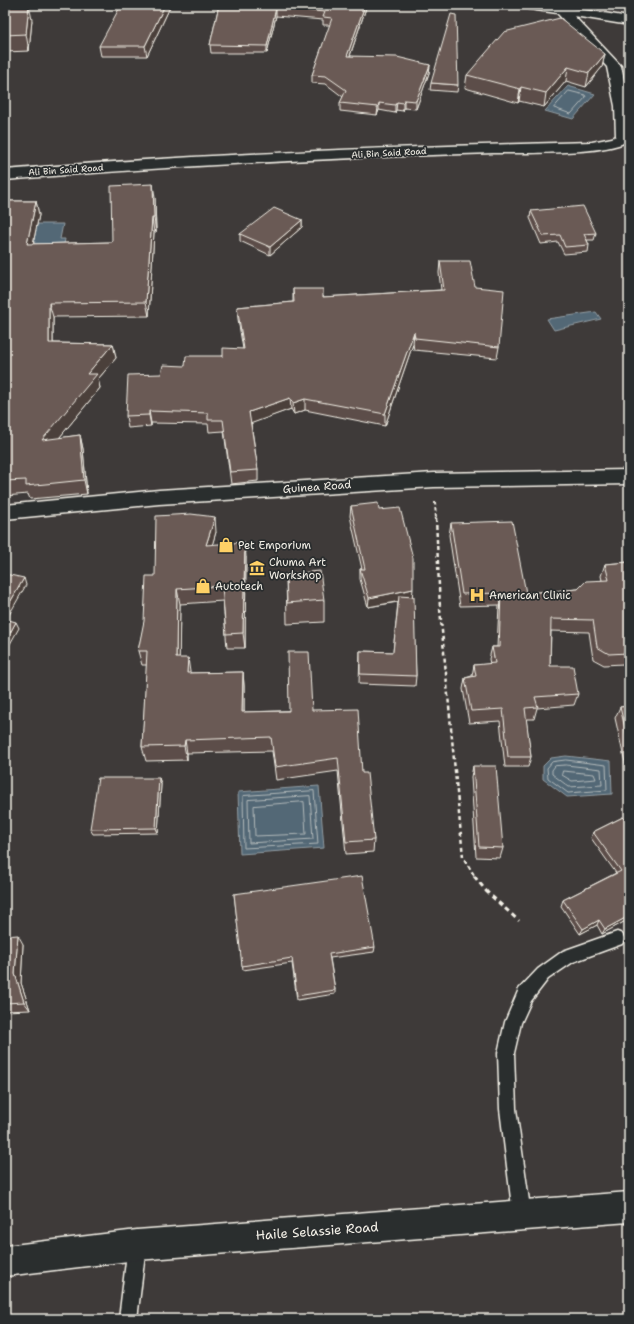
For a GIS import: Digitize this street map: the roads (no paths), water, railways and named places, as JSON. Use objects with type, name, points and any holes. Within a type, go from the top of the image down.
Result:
[{"type":"street","points":[[529,5],[629,21]]},
{"type":"street","name":"Ali Bin Said Road","points":[[5,175],[113,166],[444,150],[592,146],[616,142],[622,138],[624,133],[622,106],[614,66],[561,10]]},
{"type":"street","name":"Guinea Road","points":[[5,512],[159,497],[434,480],[629,477]]},
{"type":"street","name":"Haile Selassie Road","points":[[5,1261],[137,1245],[629,1207]]},
{"type":"lane","points":[[522,1215],[508,1109],[506,1053],[513,1022],[525,995],[543,974],[568,956],[617,939]]},
{"type":"lane","points":[[128,1319],[137,1245]]},
{"type":"water","points":[[568,86],[595,94],[573,119],[545,111]]},
{"type":"water","points":[[30,224],[63,224],[60,239],[65,239],[62,255],[31,255],[35,241],[26,240]]},
{"type":"water","points":[[596,312],[601,319],[554,330],[547,319]]},
{"type":"water","points":[[566,756],[611,761],[612,794],[567,797],[543,779],[543,766],[551,758]]},
{"type":"water","points":[[319,786],[324,848],[240,854],[238,792]]},
{"type":"place","name":"Pet Emporium","points":[[226,545]]},
{"type":"place","name":"Chuma Art Workshop","points":[[257,568]]},
{"type":"place","name":"Autotech","points":[[203,586]]},
{"type":"place","name":"American Clinic","points":[[477,595]]}]
